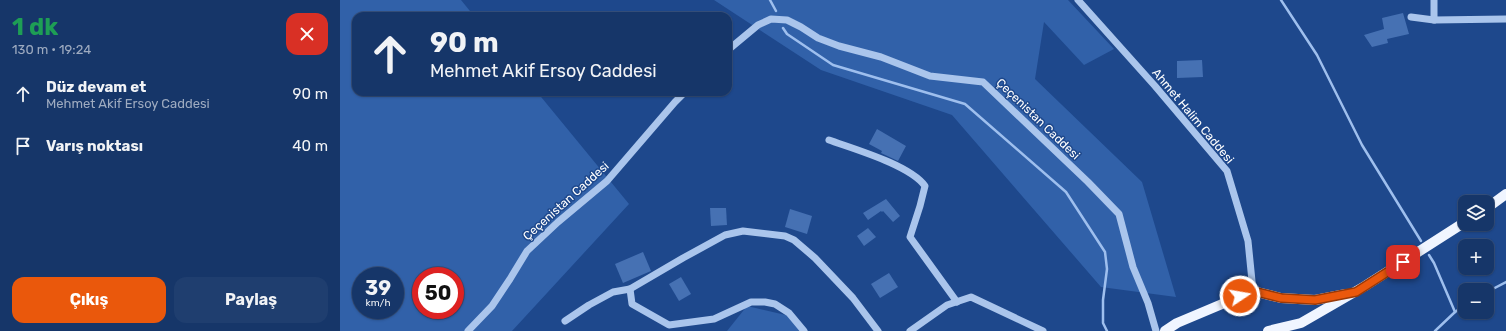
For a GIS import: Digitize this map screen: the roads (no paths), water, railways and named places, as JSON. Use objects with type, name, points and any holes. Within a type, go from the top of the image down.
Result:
[{"type":"main road","points":[[1494,203],[1506,194]]},
{"type":"main road","points":[[1268,331],[1301,323],[1356,292],[1458,226]]},
{"type":"main road","points":[[1164,331],[1177,323],[1253,291],[1281,298],[1315,300],[1356,292]]},
{"type":"street","name":"Ahmet Halim Caddesi","points":[[1078,0],[1155,86],[1226,171],[1248,241],[1253,291]]},
{"type":"street","points":[[1434,0],[1434,20]]},
{"type":"street","points":[[1411,17],[1434,20],[1506,19]]},
{"type":"street","name":"Çeçenistan Caddesi","points":[[732,46],[758,25],[771,19],[787,20],[818,38],[839,46],[881,58],[930,76],[983,82],[1088,182],[1119,214],[1133,267],[1148,303],[1156,331]]},
{"type":"street","name":"Çeçenistan Caddesi","points":[[468,331],[492,306],[527,251],[558,222],[607,182],[682,96]]},
{"type":"street","points":[[829,140],[898,166],[920,179],[925,186],[910,237],[957,302]]},
{"type":"street","points":[[565,321],[589,305],[613,292],[630,289],[725,235],[743,231],[785,236],[794,240],[815,258],[853,298],[878,331]]},
{"type":"street","points":[[630,289],[632,304],[669,325],[714,319],[751,302],[765,302],[775,304],[789,313],[804,331]]},
{"type":"street","points":[[910,331],[948,305],[971,297],[1043,331]]},
{"type":"waterway","points":[[770,0],[776,11]]},
{"type":"waterway","points":[[1281,0],[1317,55],[1362,145],[1421,241]]},
{"type":"waterway","points":[[783,28],[787,34],[833,65],[965,104],[1066,192],[1105,252],[1107,269],[1103,300],[1103,323],[1107,331]]},
{"type":"waterway","points":[[1429,255],[1434,263],[1455,312]]},
{"type":"waterway","points":[[1494,288],[1506,282]]},
{"type":"waterway","points":[[1435,331],[1458,310]]}]
